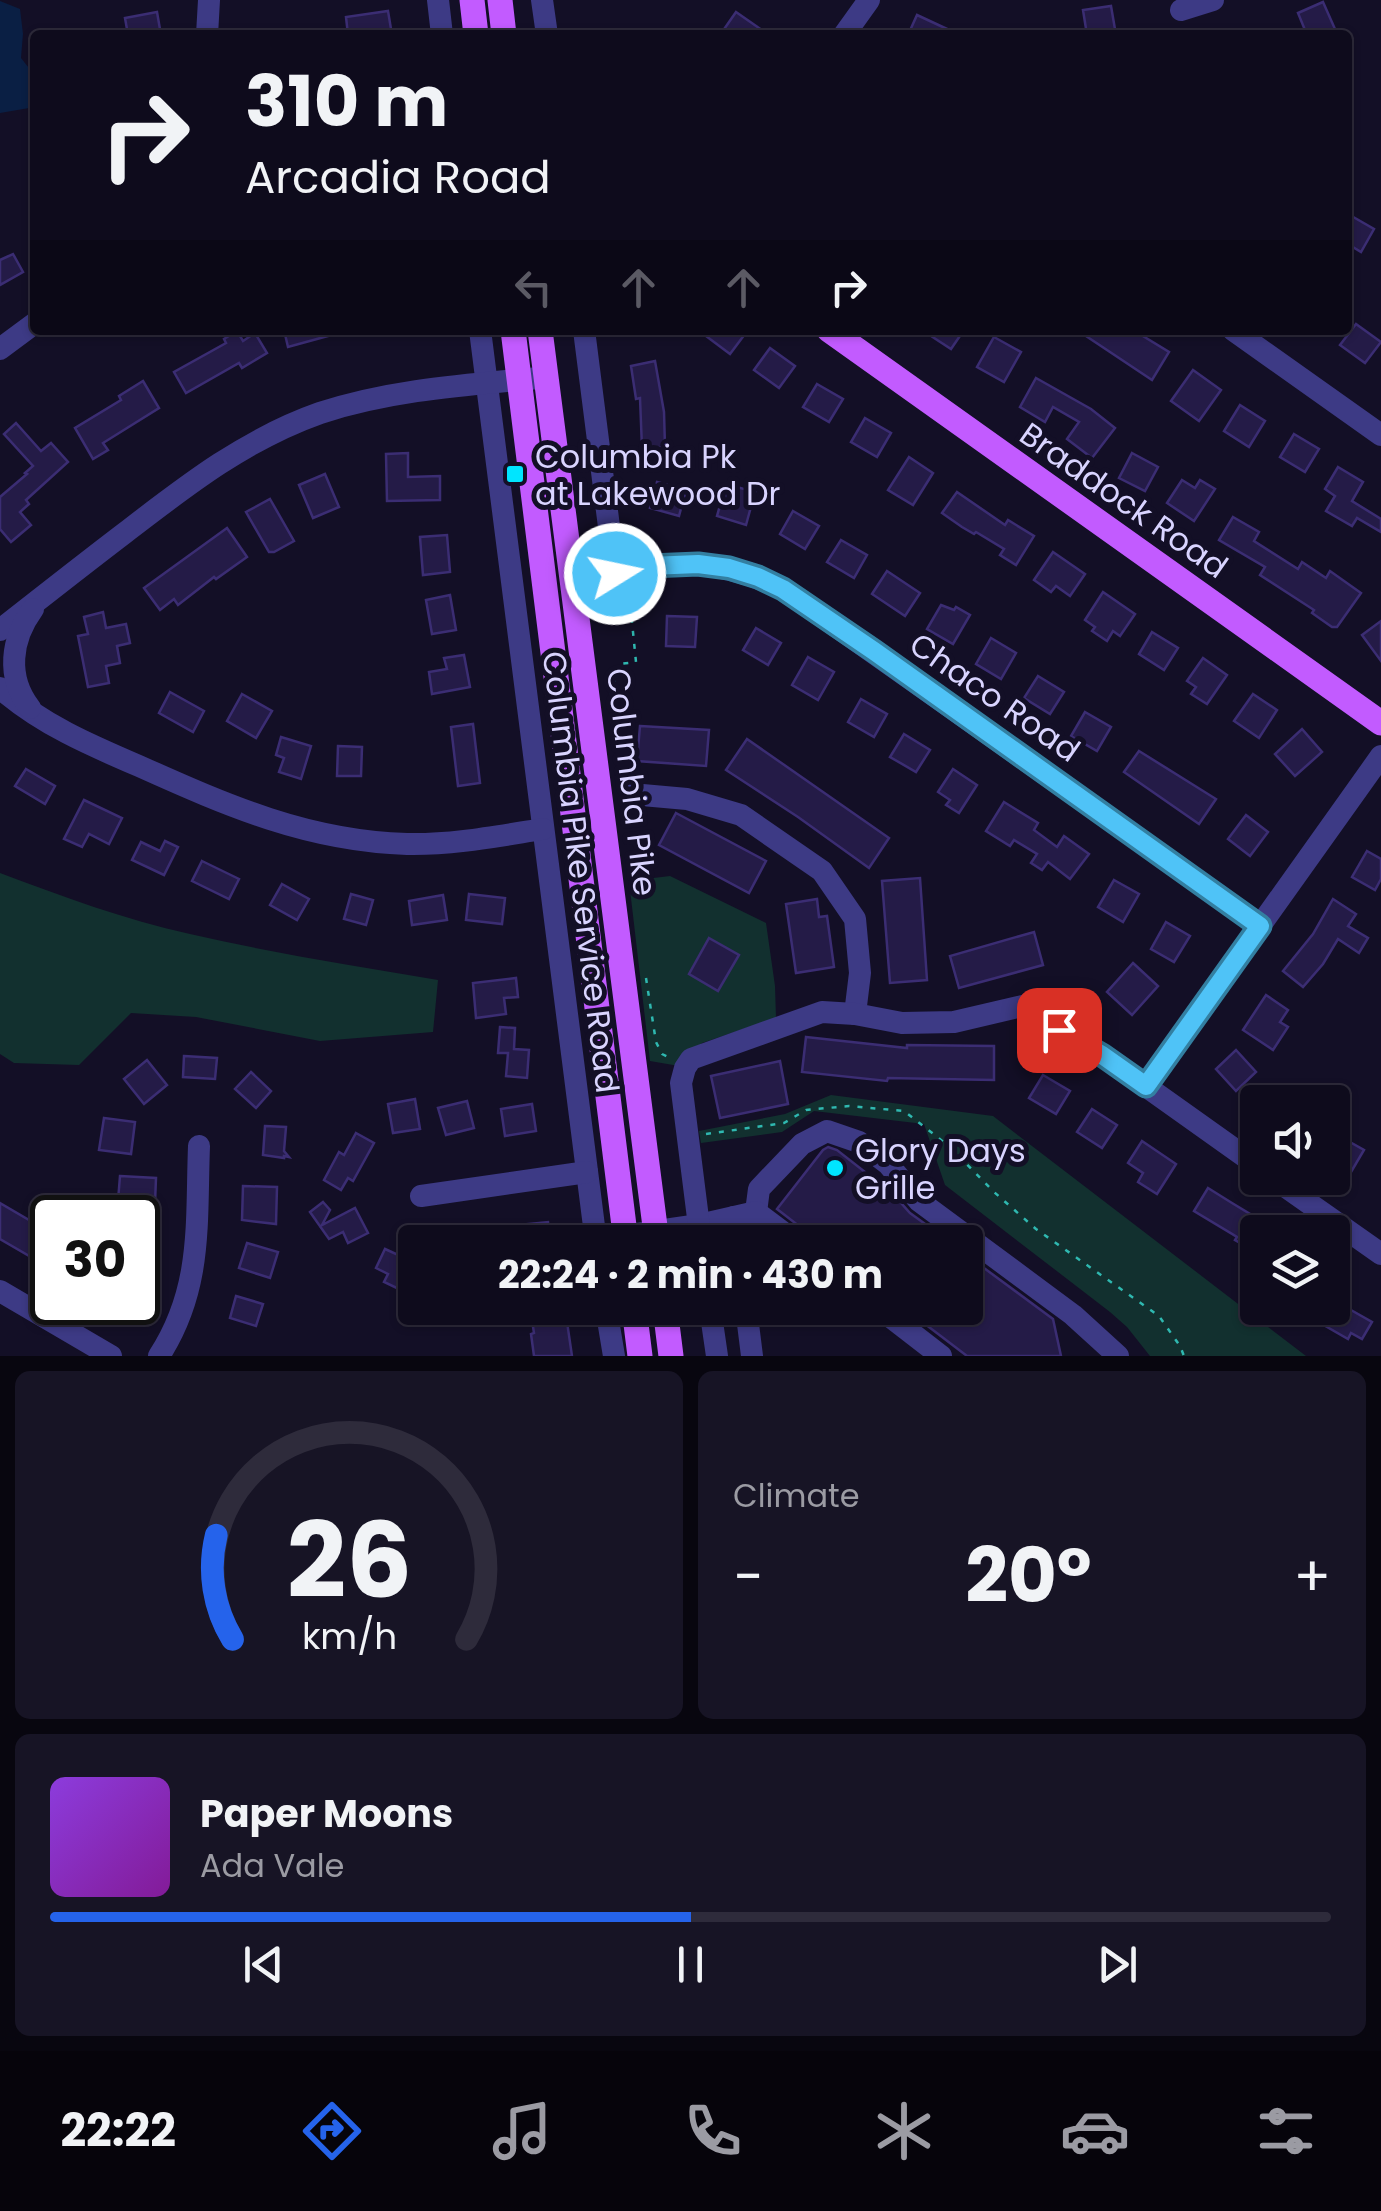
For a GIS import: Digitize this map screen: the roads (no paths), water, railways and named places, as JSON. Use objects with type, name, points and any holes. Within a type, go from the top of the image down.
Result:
[{"type":"main road","points":[[472,0],[475,30]]},
{"type":"main road","points":[[500,0],[503,30]]},
{"type":"main road","name":"Columbia Pike","points":[[515,335],[624,1225]]},
{"type":"main road","name":"Columbia Pike","points":[[541,335],[654,1225]]},
{"type":"main road","name":"Braddock Road","points":[[836,335],[1381,723]]},
{"type":"main road","points":[[636,1325],[640,1356]]},
{"type":"main road","points":[[667,1325],[671,1356]]},
{"type":"street","points":[[207,30],[209,0]]},
{"type":"street","points":[[438,0],[441,30]]},
{"type":"street","points":[[542,0],[546,30]]},
{"type":"street","points":[[848,30],[869,0]]},
{"type":"street","points":[[1181,10],[1213,0]]},
{"type":"street","points":[[0,350],[30,327]]},
{"type":"street","name":"Columbia Pike Service Road","points":[[481,335],[594,1225]]},
{"type":"street","name":"Chaco Road","points":[[585,335],[621,572],[698,564],[729,568],[783,589],[1260,926]]},
{"type":"street","points":[[1240,335],[1381,435]]},
{"type":"street","points":[[0,630],[185,486],[267,435],[361,402],[546,377]]},
{"type":"street","points":[[40,718],[17,688],[14,657],[21,627],[47,593]]},
{"type":"street","points":[[0,688],[69,735],[249,814],[320,834],[410,844],[448,843],[543,829]]},
{"type":"street","points":[[1146,1086],[1381,756]]},
{"type":"street","points":[[645,802],[687,798],[741,815],[822,871],[855,919],[860,973],[855,1014]]},
{"type":"street","points":[[699,1225],[682,1083],[691,1059],[822,1012],[902,1023],[954,1022],[1044,1002]]},
{"type":"street","points":[[1059,1030],[1102,1055],[1240,1153]]},
{"type":"street","points":[[742,1225],[759,1189],[802,1144],[827,1131],[859,1142],[888,1164],[918,1201],[1073,1315],[1118,1356]]},
{"type":"street","points":[[159,1356],[189,1291],[194,1263],[199,1146]]},
{"type":"street","points":[[421,1196],[586,1172]]},
{"type":"street","points":[[1298,1195],[1381,1254]]},
{"type":"street","points":[[720,1225],[745,1214]]},
{"type":"street","points":[[745,1214],[765,1225]]},
{"type":"street","points":[[0,1292],[111,1356]]},
{"type":"street","points":[[609,1325],[614,1356]]},
{"type":"street","points":[[712,1325],[717,1356]]},
{"type":"street","points":[[748,1325],[752,1356]]},
{"type":"street","points":[[901,1325],[941,1356]]},
{"type":"water","points":[[0,1],[20,9],[21,58],[30,69],[30,108],[0,113]]},
{"type":"place","name":"Columbia Pk at Lakewood Dr","points":[[515,474]]},
{"type":"place","name":"Glory Days Grille","points":[[835,1168]]}]
